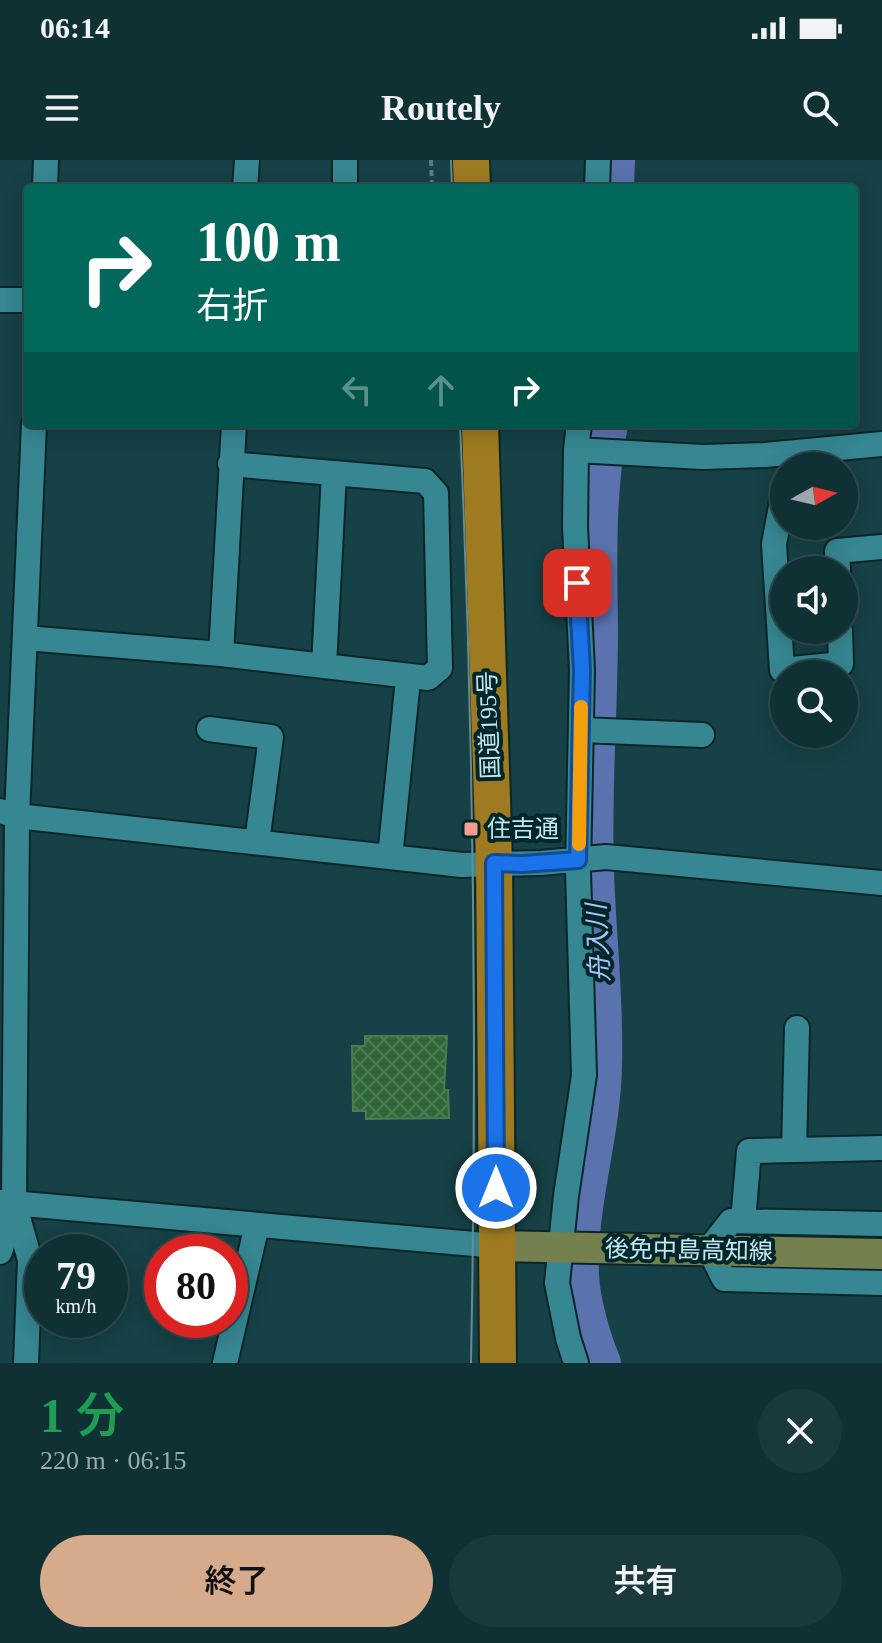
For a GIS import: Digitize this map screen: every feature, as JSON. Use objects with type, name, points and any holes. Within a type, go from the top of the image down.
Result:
[{"type":"highway","points":[[471,160],[472,184]]},
{"type":"highway","name":"国道195号","points":[[480,428],[494,863],[498,1363]]},
{"type":"main road","name":"後免中島高知線","points":[[497,1246],[882,1254]]},
{"type":"street","points":[[45,184],[46,160]]},
{"type":"street","points":[[245,184],[247,160]]},
{"type":"street","points":[[345,160],[345,184]]},
{"type":"street","points":[[597,184],[598,160]]},
{"type":"street","points":[[0,300],[24,300]]},
{"type":"street","points":[[0,1252],[7,1203],[9,814],[16,648],[34,428]]},
{"type":"street","points":[[221,654],[234,428]]},
{"type":"street","points":[[576,1363],[557,1283],[575,1248],[566,1196],[584,1075],[590,859],[581,730],[582,670],[575,526],[579,428]]},
{"type":"street","points":[[833,452],[882,444]]},
{"type":"street","points":[[580,451],[770,459]]},
{"type":"street","points":[[16,648],[221,654],[428,678],[440,668],[436,493],[425,481],[230,464]]},
{"type":"street","points":[[324,666],[334,473]]},
{"type":"street","points":[[837,556],[837,551],[882,547]]},
{"type":"street","points":[[780,644],[782,670],[841,664],[840,644]]},
{"type":"street","points":[[390,857],[407,689]]},
{"type":"street","points":[[209,729],[271,737],[257,842]]},
{"type":"street","points":[[581,730],[702,735]]},
{"type":"street","points":[[9,814],[462,865],[590,859],[882,883]]},
{"type":"street","points":[[794,1150],[797,1028]]},
{"type":"street","points":[[743,1221],[749,1151],[882,1148]]},
{"type":"street","points":[[7,1203],[497,1246]]},
{"type":"street","points":[[7,1203],[30,1260],[26,1363]]},
{"type":"street","points":[[882,1224],[731,1221],[709,1249],[724,1279],[882,1283]]},
{"type":"street","points":[[225,1363],[257,1225]]},
{"type":"path","points":[[431,160],[432,184]]},
{"type":"building","points":[[365,1036],[447,1036],[444,1090],[448,1090],[449,1118],[366,1119],[366,1111],[353,1111],[352,1046],[365,1046]]},
{"type":"waterway","name":"舟入川","points":[[615,184],[616,160]]},
{"type":"waterway","name":"舟入川","points":[[602,1363],[582,1296],[580,1249],[599,1118],[603,1065],[594,811],[599,526],[608,428]]},
{"type":"tram line","points":[[451,160],[452,184]]},
{"type":"tram line","points":[[460,428],[473,894],[471,1363]]},
{"type":"slow traffic","points":[[579,844],[581,707]]},
{"type":"place","name":"住吉通","points":[[471,829]]},
{"type":"route","points":[[496,1188],[494,863],[578,860],[582,670],[577,583]]}]
